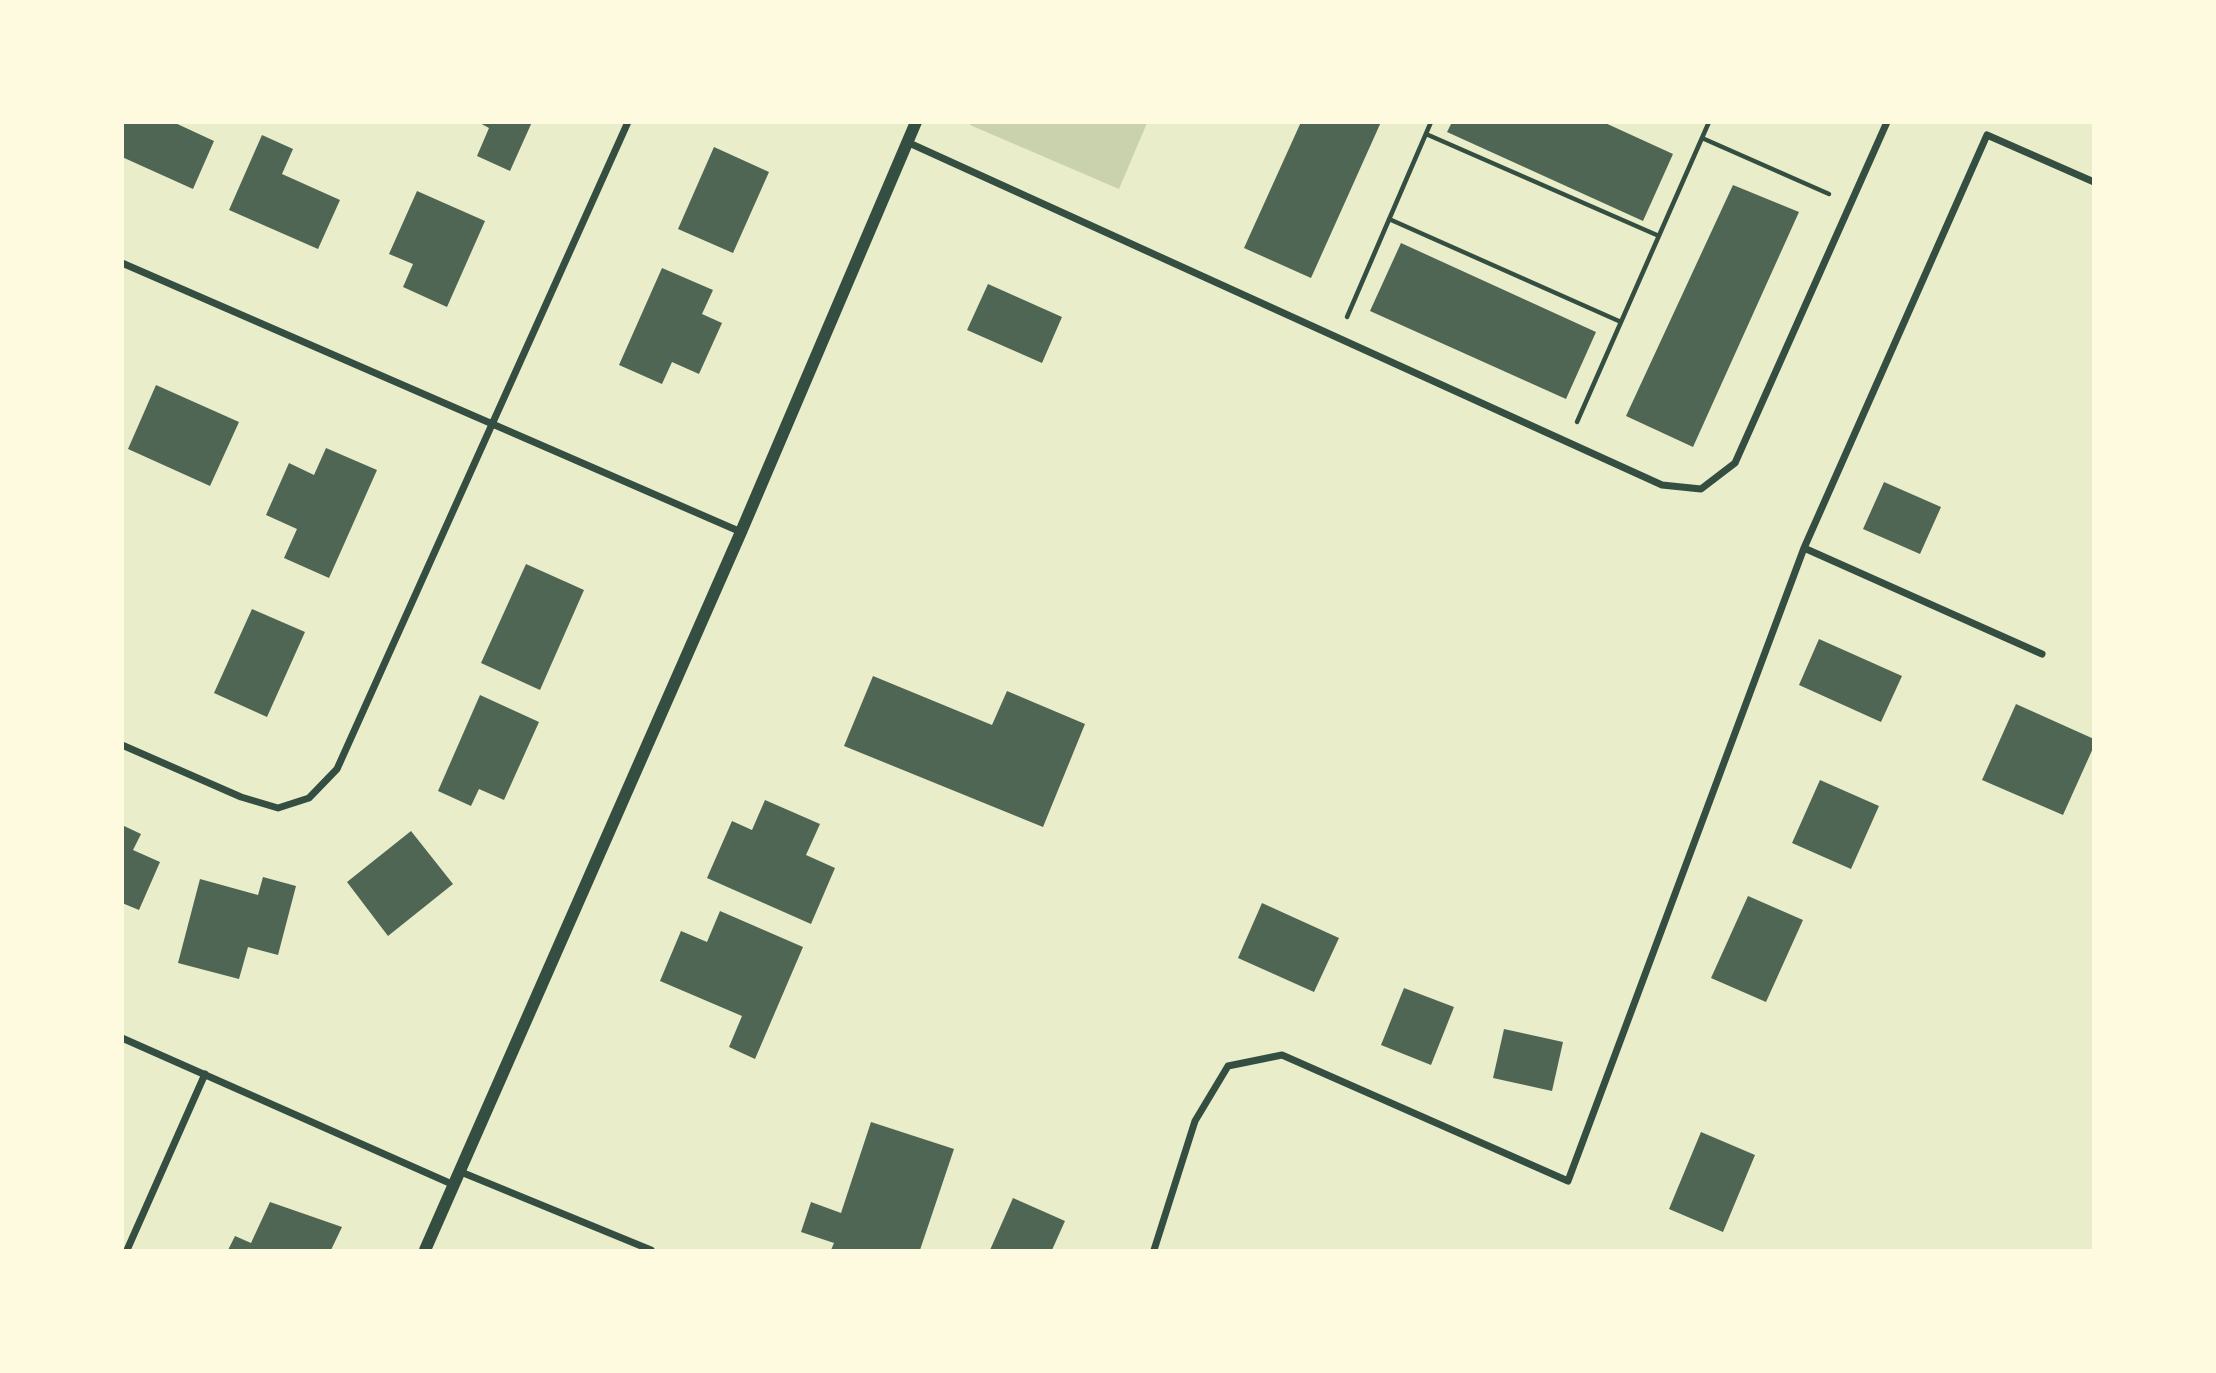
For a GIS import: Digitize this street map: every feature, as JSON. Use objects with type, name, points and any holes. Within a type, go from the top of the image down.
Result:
[{"type":"street","points":[[122,745],[241,797],[278,808],[309,798],[337,769],[628,122]]},
{"type":"street","points":[[425,1251],[741,532],[916,122]]},
{"type":"street","points":[[907,142],[1662,485],[1700,489],[1735,463],[1887,122]]},
{"type":"street","points":[[1154,1251],[1195,1121],[1228,1066],[1282,1055],[1568,1181],[1804,548],[1987,135],[2094,182]]},
{"type":"street","points":[[122,263],[741,532]]},
{"type":"street","points":[[1804,548],[2042,654]]},
{"type":"street","points":[[122,1038],[454,1185]]},
{"type":"street","points":[[127,1251],[205,1074]]},
{"type":"street","points":[[461,1172],[651,1251]]},
{"type":"path","points":[[1338,337],[1431,122]]},
{"type":"path","points":[[1568,442],[1709,122]]},
{"type":"path","points":[[1426,134],[1659,236]]},
{"type":"path","points":[[1702,138],[1851,204]]},
{"type":"path","points":[[1389,219],[1621,322]]},
{"type":"green space","points":[[1147,122],[1119,189],[970,125]]},
{"type":"building","points":[[122,122],[173,122],[214,141],[193,189],[122,157]]},
{"type":"building","points":[[478,122],[532,122],[510,171],[477,156],[489,128]]},
{"type":"building","points":[[1301,122],[1381,122],[1311,278],[1244,248]]},
{"type":"building","points":[[1452,122],[1603,122],[1673,154],[1643,221],[1447,132]]},
{"type":"building","points":[[262,135],[293,149],[282,174],[340,200],[318,249],[229,210]]},
{"type":"building","points":[[714,147],[769,172],[733,253],[678,229]]},
{"type":"building","points":[[1733,185],[1799,212],[1693,447],[1626,416]]},
{"type":"building","points":[[417,191],[485,221],[447,307],[403,287],[413,264],[389,254]]},
{"type":"building","points":[[1401,243],[1596,332],[1566,399],[1370,311]]},
{"type":"building","points":[[662,268],[713,290],[702,314],[722,323],[699,374],[672,362],[662,384],[619,365]]},
{"type":"building","points":[[988,284],[1062,317],[1042,363],[967,330]]},
{"type":"building","points":[[156,385],[239,422],[210,486],[128,449]]},
{"type":"building","points":[[326,448],[377,470],[329,578],[284,558],[297,529],[266,515],[289,463],[314,475]]},
{"type":"building","points":[[1884,482],[1941,507],[1920,554],[1863,529]]},
{"type":"building","points":[[526,564],[584,590],[540,690],[481,663]]},
{"type":"building","points":[[252,609],[305,632],[267,717],[214,693]]},
{"type":"building","points":[[1819,639],[1902,676],[1881,722],[1799,685]]},
{"type":"building","points":[[873,676],[992,725],[1007,691],[1085,724],[1043,827],[844,746]]},
{"type":"building","points":[[480,695],[539,722],[504,800],[479,789],[471,806],[438,791]]},
{"type":"building","points":[[2016,704],[2094,739],[2094,746],[2063,815],[1982,780]]},
{"type":"building","points":[[1820,780],[1879,806],[1851,869],[1792,843]]},
{"type":"building","points":[[765,800],[820,824],[806,855],[835,868],[811,924],[707,878],[732,821],[752,830]]},
{"type":"building","points":[[122,825],[141,834],[133,850],[160,862],[139,910],[122,903]]},
{"type":"building","points":[[411,831],[453,884],[388,936],[347,882]]},
{"type":"building","points":[[263,877],[296,886],[278,955],[248,947],[239,979],[178,963],[200,879],[258,895]]},
{"type":"building","points":[[1748,896],[1803,920],[1766,1002],[1711,978]]},
{"type":"building","points":[[1262,903],[1339,938],[1314,992],[1238,958]]},
{"type":"building","points":[[720,911],[803,947],[755,1059],[729,1047],[742,1016],[660,981],[681,931],[707,942]]},
{"type":"building","points":[[1404,988],[1454,1007],[1431,1065],[1381,1045]]},
{"type":"building","points":[[1504,1029],[1563,1042],[1552,1091],[1493,1078]]},
{"type":"building","points":[[871,1122],[954,1149],[920,1250],[831,1250],[834,1243],[801,1232],[811,1202],[841,1213]]},
{"type":"building","points":[[1701,1132],[1755,1155],[1723,1232],[1669,1209]]},
{"type":"building","points":[[1013,1198],[1065,1221],[1052,1250],[990,1250]]},
{"type":"building","points":[[270,1202],[342,1227],[331,1250],[228,1250],[235,1236],[251,1243]]}]
